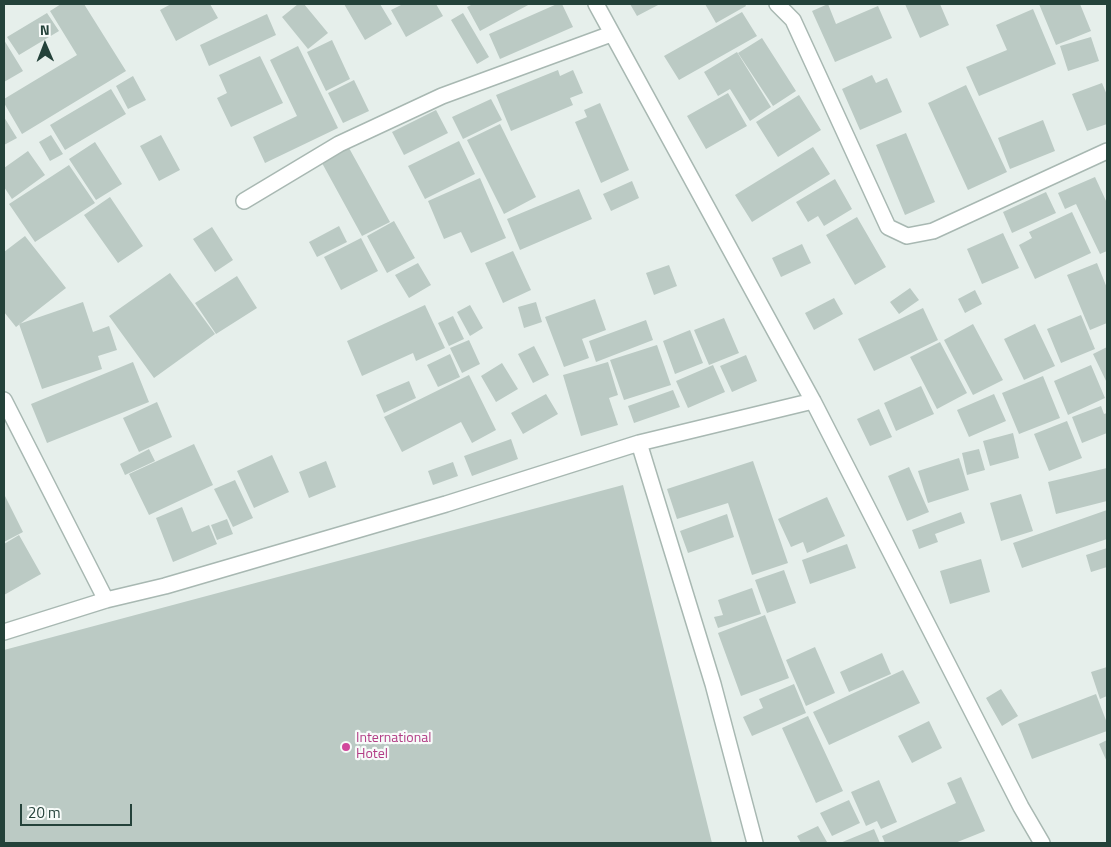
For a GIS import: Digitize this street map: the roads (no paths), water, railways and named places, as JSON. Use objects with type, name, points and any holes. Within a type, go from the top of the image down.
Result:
[{"type":"street","points":[[596,4],[813,401],[1016,798],[1042,843]]},
{"type":"street","points":[[777,4],[793,20],[888,227],[907,236],[933,231],[1107,152]]},
{"type":"street","points":[[244,201],[339,144],[442,96],[612,34]]},
{"type":"street","points":[[4,400],[106,600]]},
{"type":"street","points":[[4,632],[106,600],[165,586],[427,510],[639,443],[813,401]]},
{"type":"street","points":[[639,443],[713,684],[755,843]]},
{"type":"place","name":"International Hotel","points":[[346,747]]}]
